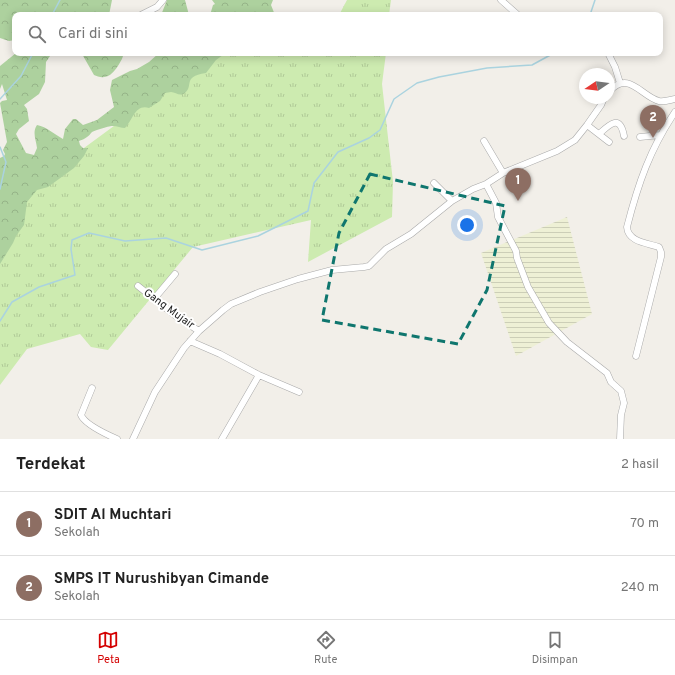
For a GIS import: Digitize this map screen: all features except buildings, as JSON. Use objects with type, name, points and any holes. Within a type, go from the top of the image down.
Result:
[{"type":"street","points":[[147,12],[157,7],[163,0]]},
{"type":"street","points":[[501,0],[515,12]]},
{"type":"street","points":[[609,56],[620,83]]},
{"type":"street","points":[[615,87],[620,83],[625,83],[638,88],[660,101],[675,100]]},
{"type":"street","points":[[133,439],[155,392],[190,341],[199,331],[231,304],[260,292],[332,270],[369,266],[386,249],[411,234],[452,201],[486,184],[503,173],[557,151],[575,140],[588,125],[601,104]]},
{"type":"street","points":[[636,356],[661,252],[659,247],[635,240],[631,237],[628,234],[627,226],[643,173],[660,135],[675,112]]},
{"type":"street","points":[[599,134],[615,122],[621,125],[624,136]]},
{"type":"street","points":[[588,125],[609,142]]},
{"type":"street","points":[[640,138],[660,135]]},
{"type":"street","points":[[484,141],[503,173]]},
{"type":"street","points":[[434,183],[452,201]]},
{"type":"street","points":[[486,184],[496,203],[498,217],[516,251],[517,258],[526,281],[549,323],[567,342],[607,372],[612,382],[621,391],[624,403],[621,415],[620,439]]},
{"type":"street","points":[[154,299],[174,274]]},
{"type":"street","name":"Gang Mujair","points":[[138,286],[177,317],[199,331]]},
{"type":"street","points":[[190,341],[220,354],[259,375],[299,392]]},
{"type":"street","points":[[222,439],[259,375]]},
{"type":"street","points":[[92,388],[80,415],[84,421],[117,439]]},
{"type":"highlighted area","points":[[370,174],[505,206],[487,290],[458,344],[322,320],[339,233]]},
{"type":"green space","points":[[0,0],[112,0],[110,12],[12,12],[12,40],[0,38]]},
{"type":"green space","points":[[167,0],[185,0],[188,12],[162,12]]},
{"type":"green space","points":[[212,0],[273,0],[271,5],[274,12],[211,12],[213,5],[215,4]]},
{"type":"green space","points":[[347,0],[391,0],[389,12],[341,12]]},
{"type":"green space","points":[[12,56],[50,56],[46,62],[45,82],[39,94],[24,105],[27,109],[29,121],[19,129],[16,134],[26,153],[34,155],[37,148],[35,133],[37,125],[47,129],[63,139],[65,129],[73,119],[76,119],[83,125],[97,120],[114,107],[110,90],[112,80],[137,69],[156,56],[222,56],[216,60],[206,73],[193,77],[187,91],[183,94],[180,95],[171,92],[165,93],[160,101],[149,108],[144,107],[137,110],[125,128],[112,126],[106,127],[93,131],[89,136],[79,141],[83,148],[88,148],[84,156],[74,168],[48,187],[37,190],[27,202],[24,225],[0,264],[0,158],[5,154],[3,150],[7,142],[0,103],[7,100],[2,84],[0,89],[0,66]]},
{"type":"green space","points":[[83,56],[123,56],[114,72],[111,74],[102,77],[94,75]]},
{"type":"green space","points":[[216,56],[386,56],[382,84],[393,182],[392,217],[308,262],[311,220],[193,247],[108,350],[91,347],[80,334],[27,349],[0,385],[0,166],[35,184],[152,98]]},
{"type":"green space","points":[[567,217],[592,314],[516,356],[481,253]]},
{"type":"waterway","points":[[54,12],[60,0]]},
{"type":"waterway","points":[[591,12],[595,0]]},
{"type":"waterway","points":[[0,99],[21,76],[31,56]]},
{"type":"waterway","points":[[0,321],[12,302],[39,287],[75,275],[71,249],[72,240],[89,233],[125,241],[166,238],[202,250],[258,236],[308,211],[314,183],[338,152],[369,138],[380,130],[394,99],[417,83],[439,77],[487,68],[532,65],[548,56]]},
{"type":"waterway","points":[[0,147],[6,162],[0,189]]},
{"type":"place","name":"SMPS IT Nurushibyan Cimande","points":[[653,138]]},
{"type":"place","name":"SDIT Al Muchtari","points":[[518,201]]}]
